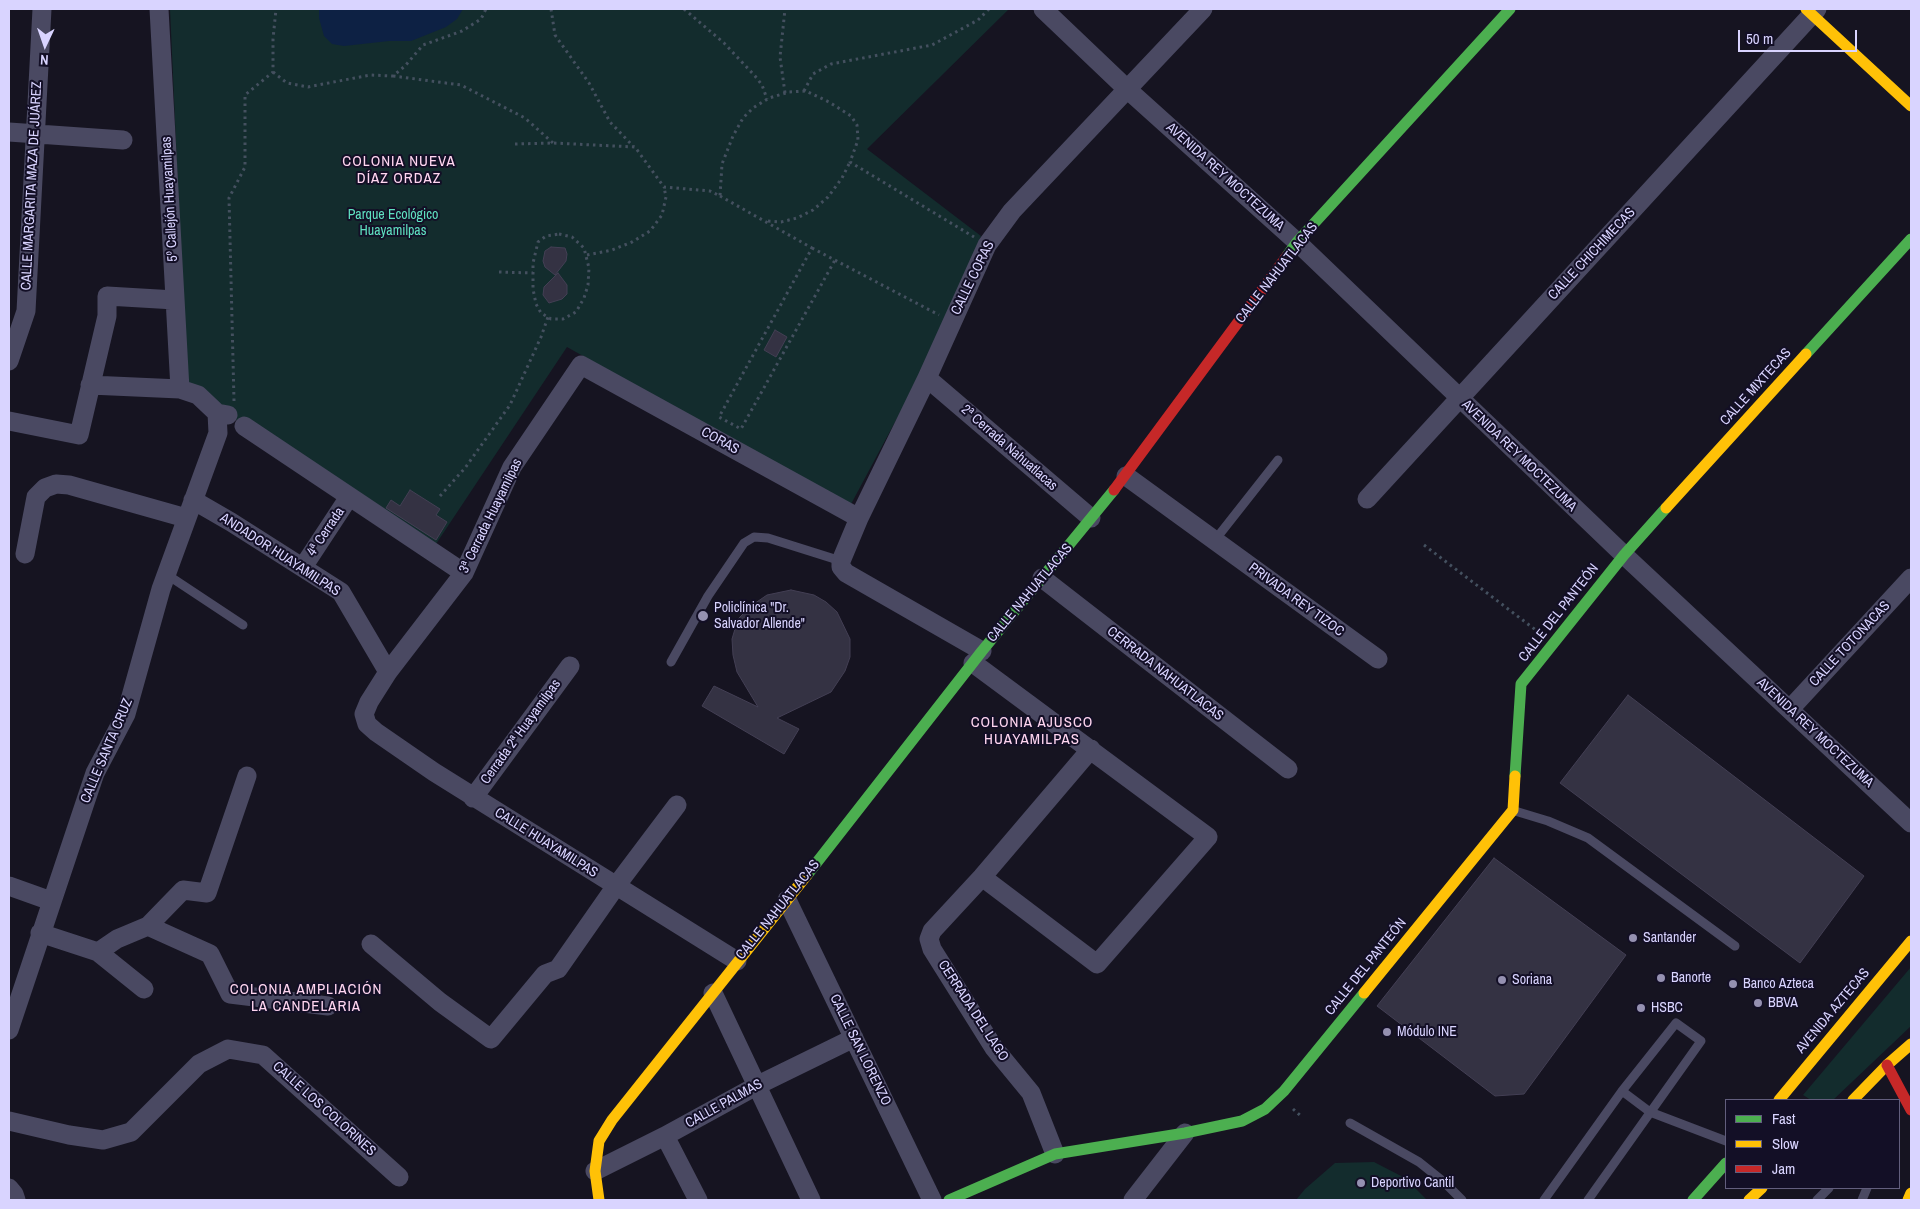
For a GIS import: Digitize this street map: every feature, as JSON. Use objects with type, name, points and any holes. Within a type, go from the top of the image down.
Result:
[{"type":"street","name":"CALLE MARGARITA MAZA DE JUÁREZ","points":[[9,361],[26,311],[42,9]]},
{"type":"street","name":"5º Callejón Huayamilpas","points":[[159,9],[180,389]]},
{"type":"street","name":"AVENIDA REY MOCTEZUMA","points":[[1043,9],[1127,89],[1297,242],[1624,555],[1911,823]]},
{"type":"street","name":"CALLE CORAS","points":[[844,567],[859,518],[927,378],[987,245],[1012,211],[1203,9]]},
{"type":"street","name":"CALLE NAHUATLACAS","points":[[598,1200],[595,1171],[599,1141],[612,1120],[977,657],[1126,476],[1297,242],[1510,9]]},
{"type":"street","points":[[1812,11],[1911,106]]},
{"type":"street","name":"CALLE CHICHIMECAS","points":[[1367,499],[1812,11]]},
{"type":"street","points":[[9,132],[123,140]]},
{"type":"street","name":"CALLE MIXTECAS","points":[[1624,555],[1911,239]]},
{"type":"street","points":[[9,420],[79,435],[107,316],[106,296],[175,300]]},
{"type":"street","name":"CORAS","points":[[581,365],[859,518]]},
{"type":"street","name":"3ª Cerrada Huayamilpas","points":[[364,714],[368,702],[388,672],[464,573],[512,466],[581,365]]},
{"type":"street","name":"2ª Cerrada Nahuatlacas","points":[[927,378],[1091,518]]},
{"type":"street","points":[[90,385],[180,389],[198,395],[349,498],[464,573]]},
{"type":"street","name":"CALLE SANTA CRUZ","points":[[9,1030],[95,773],[126,714],[166,574],[186,518],[218,433],[230,418]]},
{"type":"street","name":"PRIVADA REY TIZOC","points":[[1126,476],[1378,659]]},
{"type":"street","points":[[24,554],[36,497],[45,488],[56,484],[69,485],[186,518]]},
{"type":"street","name":"4ª Cerrada","points":[[303,567],[349,498]]},
{"type":"street","name":"ANDADOR HUAYAMILPAS","points":[[193,500],[341,592],[388,672]]},
{"type":"street","name":"CALLE DEL PANTEÓN","points":[[949,1200],[1055,1154],[1185,1133],[1242,1121],[1265,1109],[1284,1092],[1513,810],[1521,684],[1624,555]]},
{"type":"street","points":[[844,567],[977,657],[1090,749],[1208,838],[1097,964],[982,877]]},
{"type":"street","name":"CERRADA NAHUATLACAS","points":[[1042,578],[1288,769]]},
{"type":"street","name":"CALLE TOTONACAS","points":[[1790,709],[1911,578]]},
{"type":"street","name":"Cerrada 2ª Huayamilpas","points":[[473,798],[570,666]]},
{"type":"street","name":"CALLE HUAYAMILPAS","points":[[364,714],[367,724],[376,732],[473,798],[737,961]]},
{"type":"street","name":"CERRADA DEL LAGO","points":[[1055,1154],[1031,1093],[994,1048],[932,948],[929,940],[932,931],[982,877],[1090,749]]},
{"type":"street","points":[[98,952],[117,939],[148,926],[182,890],[207,893],[247,776]]},
{"type":"street","points":[[371,944],[440,1002],[491,1038],[545,974],[558,969],[616,886],[677,806]]},
{"type":"street","points":[[9,886],[51,900]]},
{"type":"street","name":"CALLE SAN LORENZO","points":[[787,900],[932,1200]]},
{"type":"street","points":[[148,926],[210,954],[230,994],[328,1006]]},
{"type":"street","points":[[40,933],[98,952],[144,989]]},
{"type":"street","name":"AVENIDA AZTECAS","points":[[1780,1099],[1911,941]]},
{"type":"street","points":[[713,993],[811,1200]]},
{"type":"street","name":"CALLE PALMAS","points":[[595,1171],[665,1136],[758,1085],[854,1038]]},
{"type":"street","points":[[1854,1099],[1887,1065],[1911,1044]]},
{"type":"street","name":"CALLE LOS COLORINES","points":[[9,1121],[68,1135],[103,1140],[131,1132],[199,1064],[228,1049],[263,1055],[399,1177]]},
{"type":"street","points":[[1887,1065],[1911,1112]]},
{"type":"street","points":[[1133,1200],[1185,1133]]},
{"type":"street","points":[[665,1136],[698,1200]]},
{"type":"street","points":[[1693,1200],[1725,1164]]},
{"type":"street","points":[[9,1188],[16,1200]]},
{"type":"street","points":[[1749,1200],[1761,1189]]},
{"type":"street","points":[[1908,1200],[1911,1193]]},
{"type":"lane","points":[[1215,540],[1278,460]]},
{"type":"lane","points":[[671,662],[708,596],[744,543],[754,537],[768,538],[844,567]]},
{"type":"lane","points":[[166,574],[243,624]]},
{"type":"lane","points":[[1513,810],[1548,821],[1588,838],[1735,946]]},
{"type":"lane","points":[[1544,1200],[1622,1091],[1676,1023],[1702,1042],[1588,1200]]},
{"type":"lane","points":[[1622,1091],[1650,1112],[1725,1141]]},
{"type":"lane","points":[[1350,1123],[1419,1162],[1444,1182],[1462,1200]]},
{"type":"lane","points":[[1817,1200],[1827,1189]]},
{"type":"path","points":[[273,72],[273,39],[276,9]]},
{"type":"path","points":[[393,76],[405,66],[423,45],[462,31],[481,19],[486,9]]},
{"type":"path","points":[[551,9],[555,35],[588,84],[610,122],[635,147],[664,187],[666,197],[662,215],[650,231],[632,242],[612,250],[587,256]]},
{"type":"path","points":[[684,9],[724,43],[749,69],[762,86],[767,99]]},
{"type":"path","points":[[785,94],[780,57],[786,9]]},
{"type":"path","points":[[804,91],[813,74],[831,64],[932,45],[978,20],[989,9]]},
{"type":"path","points":[[273,72],[287,83],[308,87],[370,75],[393,76],[461,85],[525,118],[554,143]]},
{"type":"path","points":[[230,418],[234,410],[229,198],[245,167],[245,95],[273,72]]},
{"type":"path","points":[[720,196],[722,164],[733,136],[743,118],[753,108],[767,99],[804,91],[829,102],[851,116],[857,125],[858,140],[842,178],[828,197],[814,210],[797,218],[781,222],[769,221],[756,216]]},
{"type":"path","points":[[515,144],[554,143],[635,147]]},
{"type":"path","points":[[850,162],[987,245]]},
{"type":"path","points":[[664,187],[710,191],[812,248],[941,316]]},
{"type":"path","points":[[560,234],[572,237],[584,248],[587,256],[588,285],[584,298],[576,312],[564,319],[552,319],[541,313],[536,304],[533,273],[538,242],[546,236],[560,234]]},
{"type":"path","points":[[812,248],[719,417],[741,428],[835,260]]},
{"type":"path","points":[[500,272],[533,273]]},
{"type":"path","points":[[440,496],[465,468],[510,405],[548,317]]},
{"type":"path","points":[[1424,545],[1553,643]]},
{"type":"green space","name":"Parque Ecológico Huayamilpas","points":[[170,9],[1009,9],[867,149],[981,236],[926,364],[850,506],[567,347],[434,547],[187,388]]},
{"type":"green space","points":[[1911,967],[1911,1026],[1834,1099],[1809,1099],[1803,1095]]},
{"type":"green space","name":"Deportivo Cantil","points":[[1374,1162],[1405,1178],[1427,1200],[1296,1200],[1305,1189],[1335,1163]]},
{"type":"water","points":[[319,9],[463,9],[457,19],[446,27],[411,41],[389,41],[344,46],[332,44],[324,36],[319,18]]},
{"type":"building","points":[[551,247],[565,248],[567,254],[566,261],[555,275],[545,267],[543,261],[545,251]]},
{"type":"building","points":[[558,273],[567,285],[567,294],[562,299],[549,303],[543,295],[544,287]]},
{"type":"building","points":[[775,330],[787,337],[776,357],[764,350]]},
{"type":"building","points":[[410,490],[440,509],[436,515],[447,522],[436,540],[386,508],[391,500],[400,506]]},
{"type":"building","points":[[791,590],[814,595],[826,602],[837,612],[850,639],[850,657],[845,671],[831,692],[777,718],[799,729],[784,754],[702,706],[714,686],[758,707],[737,672],[732,639],[738,619],[751,606],[767,595]]},
{"type":"building","points":[[1628,695],[1864,876],[1800,963],[1560,783]]},
{"type":"building","name":"Soriana","points":[[1494,858],[1626,955],[1524,1094],[1495,1096],[1377,1006]]},
{"type":"traffic: fast","points":[[1287,256],[1297,242],[1510,9]]},
{"type":"traffic: fast","points":[[1806,354],[1911,239]]},
{"type":"traffic: fast","points":[[807,875],[982,651],[1114,490]]},
{"type":"traffic: fast","points":[[1515,776],[1521,684],[1624,555],[1666,508]]},
{"type":"traffic: fast","points":[[949,1200],[1055,1154],[1185,1133],[1242,1121],[1265,1109],[1284,1091],[1364,993]]},
{"type":"traffic: fast","points":[[1693,1200],[1725,1164]]},
{"type":"traffic: slow","points":[[1806,9],[1911,106]]},
{"type":"traffic: slow","points":[[1666,508],[1806,354]]},
{"type":"traffic: slow","points":[[1364,993],[1513,810],[1515,776]]},
{"type":"traffic: slow","points":[[599,1200],[595,1171],[599,1141],[612,1120],[807,875]]},
{"type":"traffic: slow","points":[[1780,1099],[1911,941]]},
{"type":"traffic: slow","points":[[1854,1099],[1887,1065],[1911,1044]]},
{"type":"traffic: slow","points":[[1749,1200],[1761,1189]]},
{"type":"traffic: slow","points":[[1908,1200],[1911,1193]]},
{"type":"traffic: jam","points":[[1114,490],[1287,256]]},
{"type":"traffic: jam","points":[[1887,1065],[1911,1110]]},
{"type":"place","name":"Policlínica \"Dr. Salvador Allende\"","points":[[703,616]]},
{"type":"place","name":"Santander","points":[[1633,938]]},
{"type":"place","name":"Banorte","points":[[1661,978]]},
{"type":"place","name":"Soriana","points":[[1502,980]]},
{"type":"place","name":"Banco Azteca","points":[[1733,984]]},
{"type":"place","name":"BBVA","points":[[1758,1003]]},
{"type":"place","name":"HSBC","points":[[1641,1008]]},
{"type":"place","name":"Módulo INE","points":[[1387,1032]]},
{"type":"place","name":"Deportivo Cantil","points":[[1361,1183]]},
{"type":"district","name":"COLONIA NUEVA DÍAZ ORDAZ","points":[[399,170]]},
{"type":"district","name":"COLONIA AJUSCO HUAYAMILPAS","points":[[1032,732]]},
{"type":"district","name":"COLONIA AMPLIACIÓN LA CANDELARIA","points":[[306,998]]}]
